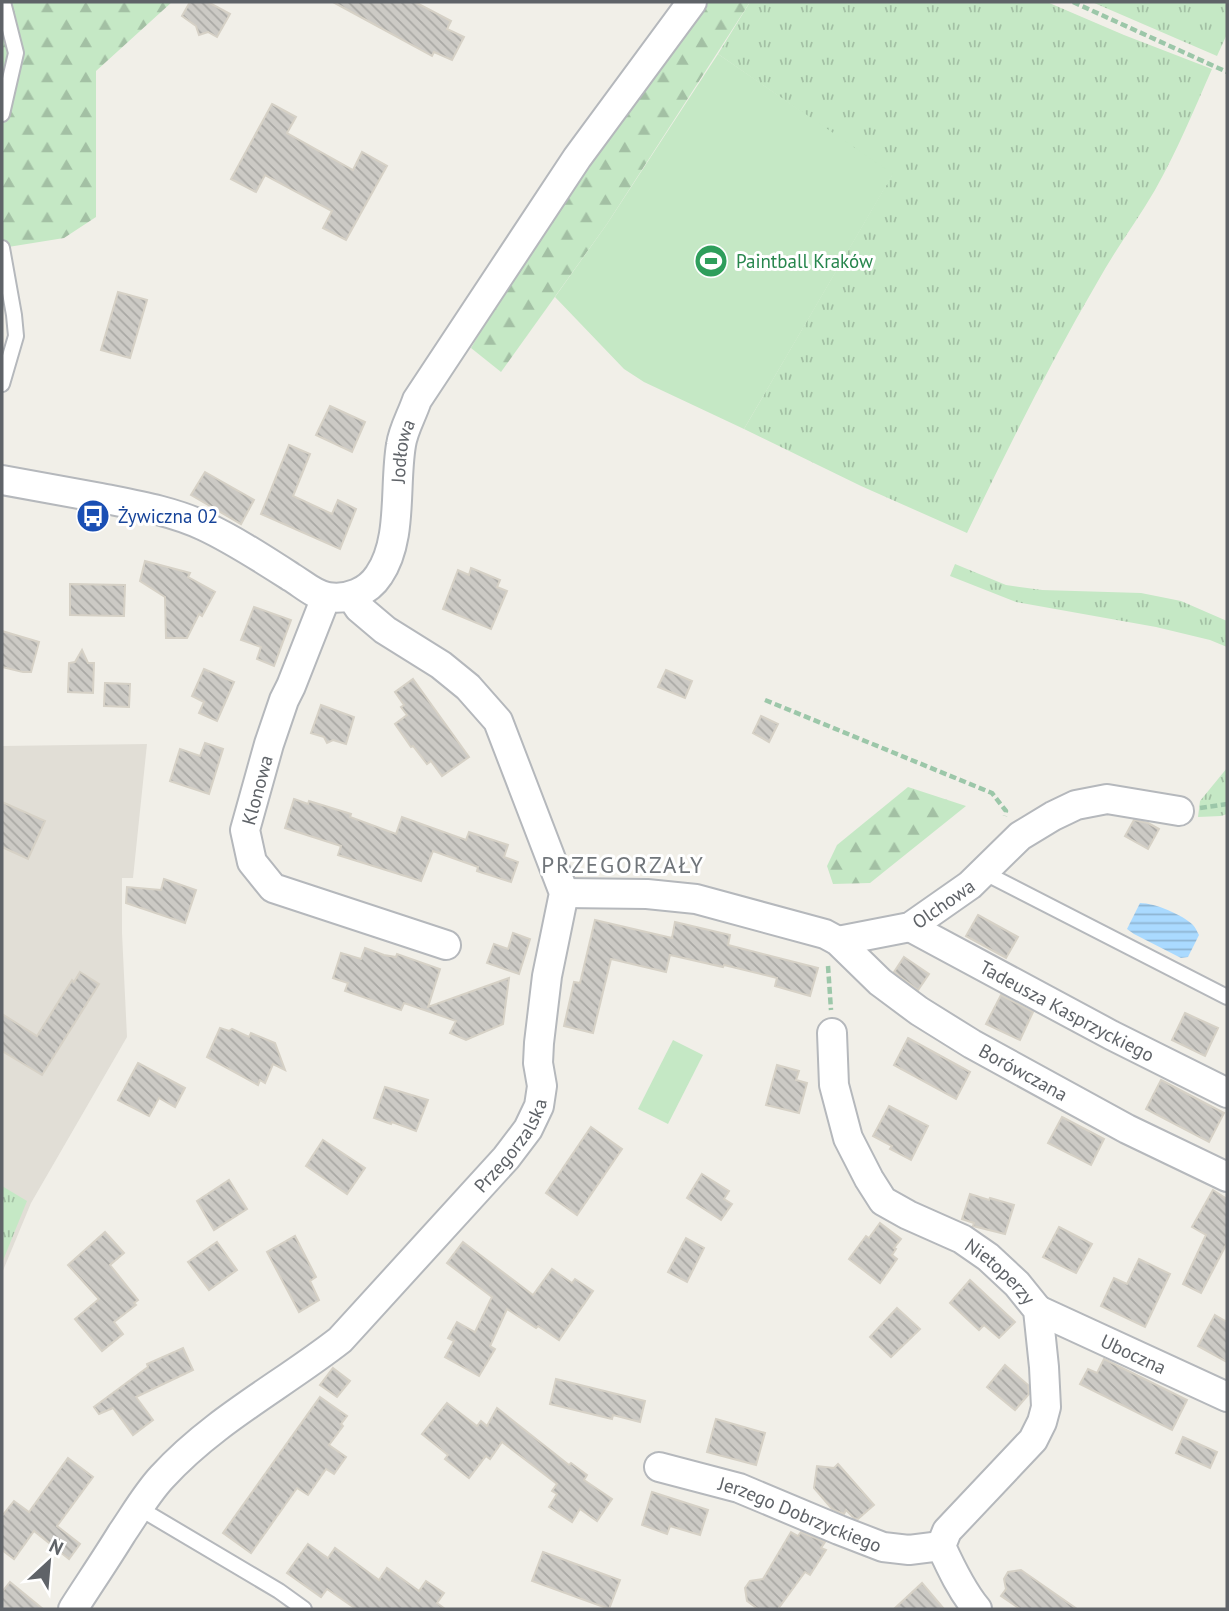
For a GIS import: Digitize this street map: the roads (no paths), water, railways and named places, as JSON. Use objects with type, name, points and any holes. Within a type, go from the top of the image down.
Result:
[{"type":"street","name":"Jodłowa","points":[[339,596],[362,592],[372,584],[390,556],[401,443],[417,400],[577,158],[692,2]]},
{"type":"street","points":[[2,480],[123,502],[170,513],[203,526],[309,589],[339,596],[359,608],[385,630],[442,665],[468,687],[498,721],[564,893],[647,894],[696,899],[825,934],[838,942]]},
{"type":"street","name":"Klonowa","points":[[339,596],[284,700],[245,830],[252,862],[274,888],[446,945]]},
{"type":"street","name":"Olchowa","points":[[838,942],[910,927],[970,885],[1020,836],[1076,805],[1107,799],[1179,811]]},
{"type":"street","name":"Przegorzalska","points":[[73,1609],[161,1478],[209,1433],[340,1340],[506,1158],[528,1129],[539,1106],[542,1086],[538,1063],[539,1042],[547,976],[564,893]]},
{"type":"street","name":"Tadeusza Kasprzyckiego","points":[[910,927],[1111,1035],[1227,1093]]},
{"type":"street","name":"Borówczana","points":[[838,942],[880,982],[919,1011],[972,1044],[1126,1129],[1227,1177]]},
{"type":"street","name":"Nietoperzy","points":[[832,1033],[834,1085],[848,1138],[883,1201],[962,1239],[988,1257],[1017,1284],[1038,1310],[1046,1407],[1042,1422],[1027,1447],[947,1531],[941,1546]]},
{"type":"street","name":"Uboczna","points":[[1038,1310],[1227,1397]]},
{"type":"street","name":"Jerzego Dobrzyckiego","points":[[659,1467],[739,1488],[883,1547],[909,1550],[941,1546]]},
{"type":"street","points":[[941,1546],[977,1609]]},
{"type":"lane","points":[[2,114],[16,53],[3,2]]},
{"type":"lane","points":[[2,248],[16,336],[2,384]]},
{"type":"lane","points":[[983,872],[1227,997]]},
{"type":"lane","points":[[139,1508],[279,1591],[304,1609]]},
{"type":"water","points":[[1140,903],[1168,910],[1193,925],[1199,935],[1188,957],[1181,958],[1127,929]]},
{"type":"place","name":"Paintball Kraków","points":[[711,261]]},
{"type":"place","name":"Żywiczna 02","points":[[93,516]]},
{"type":"district","name":"PRZEGORZAŁY","points":[[623,865]]}]
